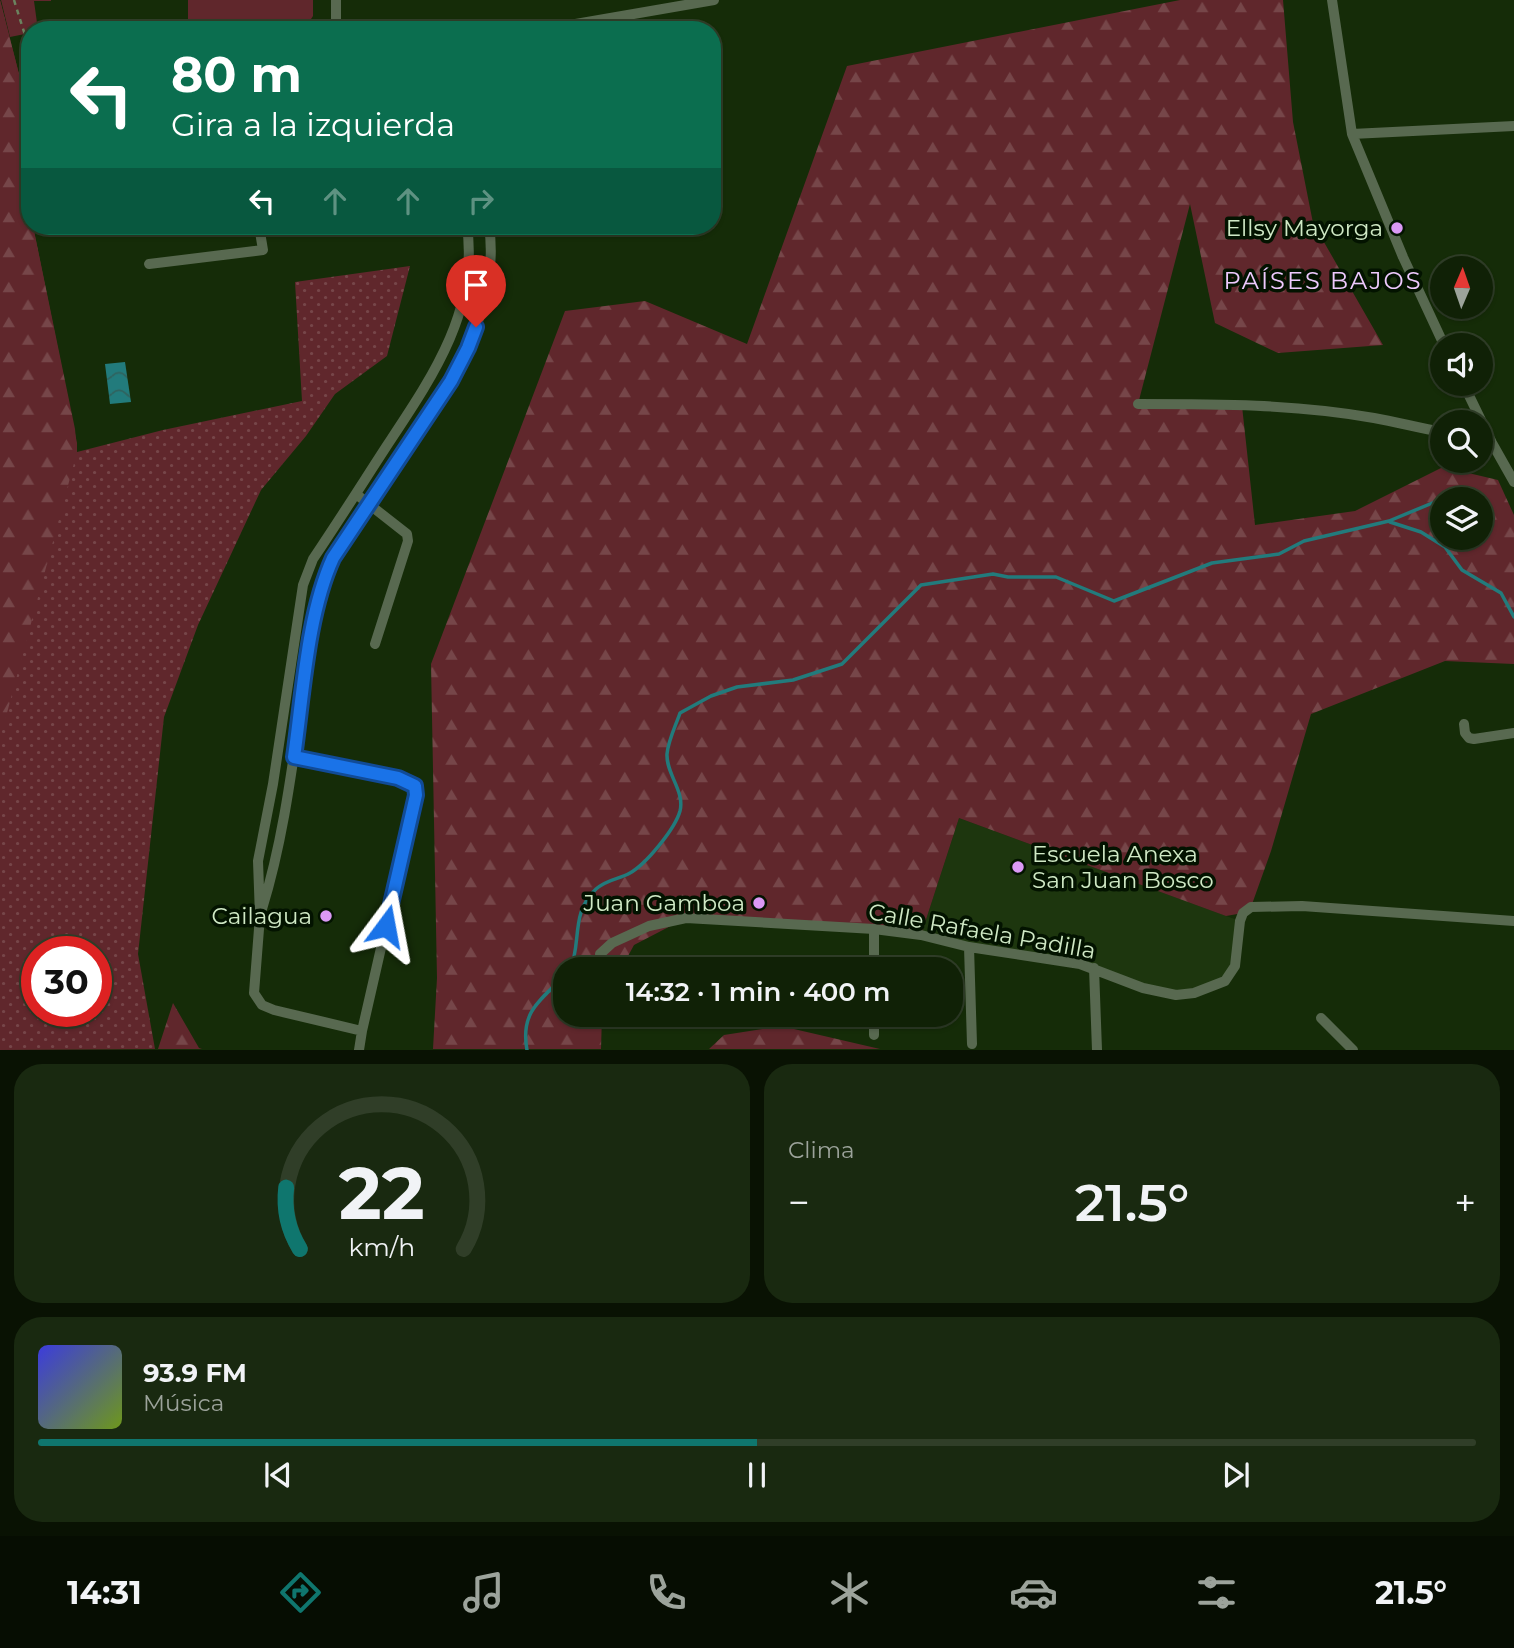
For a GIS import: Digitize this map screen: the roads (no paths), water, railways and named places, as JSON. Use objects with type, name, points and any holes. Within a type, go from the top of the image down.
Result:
[{"type":"street","points":[[336,0],[336,21]]},
{"type":"street","points":[[644,0],[645,12]]},
{"type":"street","points":[[593,21],[714,0]]},
{"type":"street","points":[[1332,0],[1352,135],[1438,333]]},
{"type":"street","points":[[1352,135],[1514,126]]},
{"type":"street","points":[[149,264],[262,250],[260,235]]},
{"type":"street","points":[[362,1031],[274,1010],[262,1005],[254,993],[260,916],[258,861],[273,783],[303,584],[313,559],[438,366],[450,341],[467,280],[467,235]]},
{"type":"street","points":[[260,916],[276,865],[313,620],[323,580],[333,558],[426,420],[468,348],[486,291],[489,235]]},
{"type":"street","points":[[1138,404],[1204,404],[1308,410],[1372,417],[1430,429]]},
{"type":"street","points":[[1493,445],[1512,475]]},
{"type":"street","points":[[356,494],[407,534],[408,541],[375,644]]},
{"type":"street","points":[[1464,724],[1465,733],[1474,739],[1514,733]]},
{"type":"street","points":[[294,757],[398,778],[415,786],[416,795],[359,1049]]},
{"type":"street","points":[[273,783],[289,786]]},
{"type":"street","name":"Calle Rafaela Padilla","points":[[600,954],[612,943],[649,926],[685,918],[873,929],[921,935],[969,947],[1094,968],[1160,993],[1194,993],[1225,981],[1235,966],[1240,921],[1243,913],[1251,907],[1302,906],[1514,921]]},
{"type":"street","points":[[873,929],[874,957]]},
{"type":"street","points":[[969,947],[972,1044]]},
{"type":"street","points":[[1094,968],[1097,1049]]},
{"type":"street","points":[[1321,1018],[1353,1049]]},
{"type":"street","points":[[874,1027],[874,1035]]},
{"type":"water","points":[[125,362],[131,402],[110,404],[105,364]]},
{"type":"waterway","points":[[574,957],[580,918],[588,898],[600,886],[630,873],[644,862],[677,818],[681,804],[667,761],[669,744],[680,713],[711,696],[737,687],[793,680],[842,664],[921,585],[993,574],[1008,577],[1056,577],[1114,601],[1212,563],[1279,554],[1304,541],[1389,521],[1430,504]]},
{"type":"waterway","points":[[1390,522],[1421,532],[1445,547],[1462,570],[1501,593],[1514,617]]},
{"type":"waterway","points":[[527,1050],[526,1026],[529,1016],[553,988]]},
{"type":"place","name":"Ellsy Mayorga","points":[[1397,228]]},
{"type":"place","name":"Escuela Anexa San Juan Bosco","points":[[1018,867]]},
{"type":"place","name":"Juan Gamboa","points":[[759,903]]},
{"type":"place","name":"Cailagua","points":[[326,916]]},
{"type":"district","name":"PAÍSES BAJOS","points":[[1323,281]]}]
